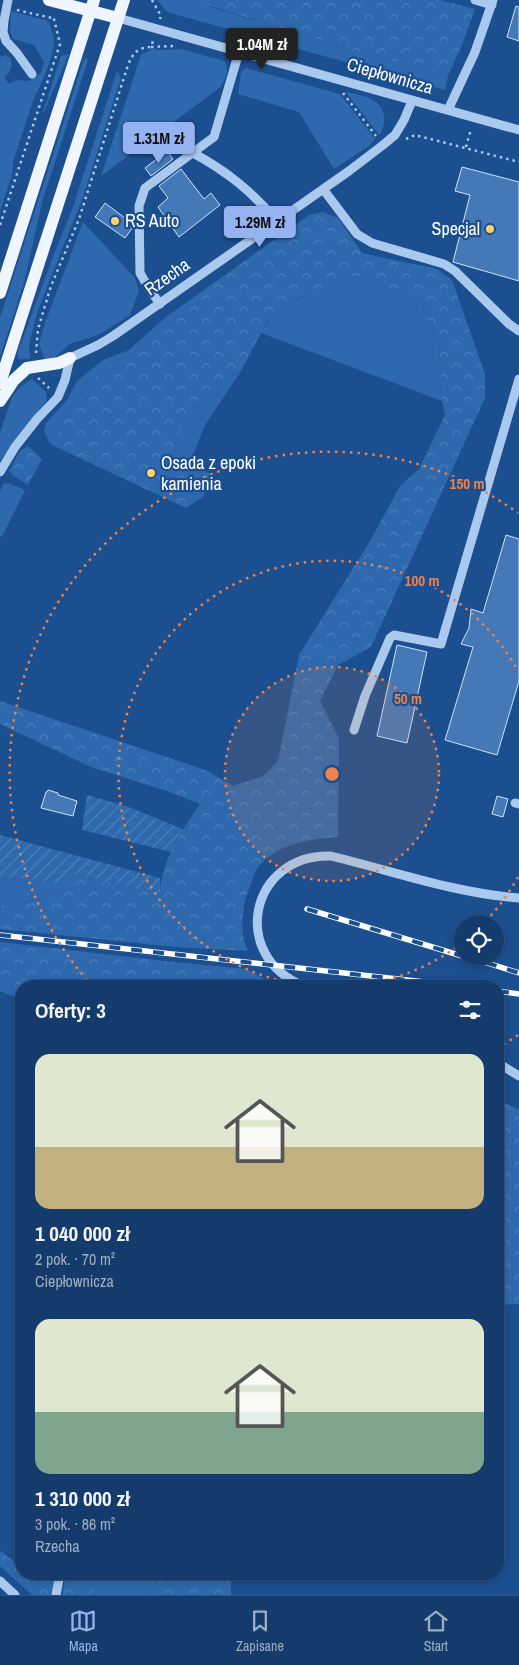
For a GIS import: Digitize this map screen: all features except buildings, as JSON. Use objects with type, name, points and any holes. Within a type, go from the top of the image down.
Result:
[{"type":"main road","points":[[0,382],[124,0]]},
{"type":"main road","name":"Ciepłownicza","points":[[52,5],[93,5],[118,18]]},
{"type":"main road","points":[[0,293],[93,5]]},
{"type":"main road","points":[[0,401],[14,380],[27,368],[59,363],[70,358]]},
{"type":"street","points":[[448,110],[475,52],[492,2],[475,0]]},
{"type":"street","points":[[7,3],[4,32],[6,42],[17,53],[32,74]]},
{"type":"street","name":"Ciepłownicza","points":[[118,18],[519,130]]},
{"type":"street","points":[[160,304],[140,273],[139,206],[145,188],[214,137],[239,52]]},
{"type":"street","name":"Rzecha","points":[[70,358],[98,345],[160,304],[383,145],[400,128],[412,101]]},
{"type":"street","points":[[193,153],[218,166],[242,185],[256,197],[277,221]]},
{"type":"street","points":[[323,189],[357,234],[372,243],[444,264],[455,271],[509,324],[519,331]]},
{"type":"street","points":[[0,472],[15,447],[58,397],[65,380],[70,358]]},
{"type":"street","points":[[354,730],[365,696],[390,638],[394,635],[441,644],[519,379]]},
{"type":"street","points":[[291,980],[283,976],[272,966],[265,954],[257,924],[264,892],[273,879],[292,864],[307,858],[331,856],[475,893],[519,898]]},
{"type":"street","points":[[504,1067],[519,1076]]},
{"type":"street","points":[[56,1595],[59,1580]]},
{"type":"street","points":[[0,1581],[15,1595]]},
{"type":"path","points":[[152,0],[161,16],[159,22]]},
{"type":"path","points":[[7,3],[52,18]]},
{"type":"path","points":[[0,225],[60,44],[52,18],[52,5]]},
{"type":"path","points":[[58,397],[38,379],[36,348],[38,328],[51,286],[79,219],[128,65],[136,51],[151,47],[154,38]]},
{"type":"path","points":[[342,92],[383,145]]},
{"type":"path","points":[[466,148],[472,125]]},
{"type":"path","points":[[403,142],[416,134],[519,162]]},
{"type":"green space","points":[[157,0],[207,0],[208,6],[345,48],[448,76],[445,90],[167,12]]},
{"type":"green space","points":[[207,0],[440,0],[475,9],[448,76],[345,48],[207,5]]},
{"type":"green space","points":[[11,11],[48,21],[54,43],[49,63],[34,98],[13,162],[12,175],[0,211],[0,57],[5,55],[10,58],[12,65],[9,73],[4,77],[9,84],[16,80],[28,81],[41,73],[44,62],[34,45],[13,39],[10,32]]},
{"type":"green space","points":[[152,49],[181,49],[225,61],[227,72],[225,79],[218,89],[101,176],[141,55]]},
{"type":"green space","points":[[69,54],[44,112],[43,112],[61,56]]},
{"type":"green space","points":[[87,58],[88,60],[43,199],[24,283],[0,357],[0,318],[84,59]]},
{"type":"green space","points":[[246,68],[340,94],[375,139],[369,146],[334,169],[299,112],[238,94],[241,72]]},
{"type":"green space","points":[[117,71],[121,78],[83,197],[38,310],[29,345],[30,359],[19,359],[17,354],[72,210]]},
{"type":"green space","points":[[345,91],[369,98],[380,105],[384,114],[384,123],[379,135]]},
{"type":"green space","points":[[323,212],[338,218],[362,253],[437,269],[452,280],[485,374],[485,398],[371,647],[338,665],[320,701],[339,739],[338,837],[304,841],[282,848],[264,861],[257,869],[244,903],[243,912],[243,935],[248,951],[175,947],[0,929],[0,904],[12,907],[56,893],[75,874],[138,889],[160,892],[165,868],[174,845],[200,804],[170,792],[91,767],[0,724],[0,701],[208,771],[233,786],[263,776],[278,761],[299,655],[370,541],[400,486],[419,469],[445,415],[442,401],[439,347],[421,302],[357,275],[298,298],[267,322],[241,371],[213,384],[176,438],[175,454],[211,474],[204,496],[186,508],[50,444],[69,411],[91,380],[166,317],[309,215]]},
{"type":"green space","points":[[83,222],[135,278],[139,291],[130,315],[100,334],[70,344],[54,358],[45,360],[39,344]]},
{"type":"green space","points":[[357,275],[421,302],[439,347],[442,401],[261,333],[269,321],[290,303],[316,290]]},
{"type":"green space","points":[[129,350],[91,380],[69,411],[50,444],[44,431],[46,423],[67,400],[77,381],[103,360]]},
{"type":"green space","points":[[241,371],[205,425],[190,462],[175,454],[176,438],[213,384]]},
{"type":"green space","points":[[32,379],[46,392],[47,400],[0,461],[0,433],[12,397],[20,387]]},
{"type":"green space","points":[[28,446],[42,459],[28,485],[9,471],[20,451]]},
{"type":"green space","points":[[8,483],[25,490],[2,537],[0,536],[0,491],[3,484]]},
{"type":"green space","points":[[87,795],[126,806],[183,829],[171,852],[82,830]]},
{"type":"green space","points":[[0,835],[160,878],[160,892],[138,889],[75,874],[64,885],[32,879],[0,878]]},
{"type":"green space","points":[[0,878],[32,879],[64,885],[56,893],[12,907],[0,904]]},
{"type":"green space","points":[[0,942],[247,969],[266,980],[15,980],[15,997],[0,991]]},
{"type":"green space","points":[[504,1104],[519,1109],[519,1304],[504,1305]]},
{"type":"green space","points":[[0,1551],[15,1562],[15,1580],[0,1566]]},
{"type":"green space","points":[[15,1580],[49,1580],[56,1583],[52,1595],[32,1595]]},
{"type":"green space","points":[[65,1580],[96,1580],[93,1586],[95,1595],[62,1595]]},
{"type":"green space","points":[[96,1580],[151,1580],[149,1595],[95,1595],[93,1586]]},
{"type":"green space","points":[[151,1580],[231,1580],[231,1595],[149,1595]]},
{"type":"railway","points":[[307,909],[454,954]]},
{"type":"railway","points":[[0,935],[407,980]]},
{"type":"railway","points":[[494,965],[519,973]]},
{"type":"railway","points":[[504,992],[519,994]]},
{"type":"place","name":"RS Auto","points":[[115,221]]},
{"type":"place","name":"Specjal","points":[[490,229]]},
{"type":"place","name":"Osada z epoki kamienia","points":[[151,473]]}]
